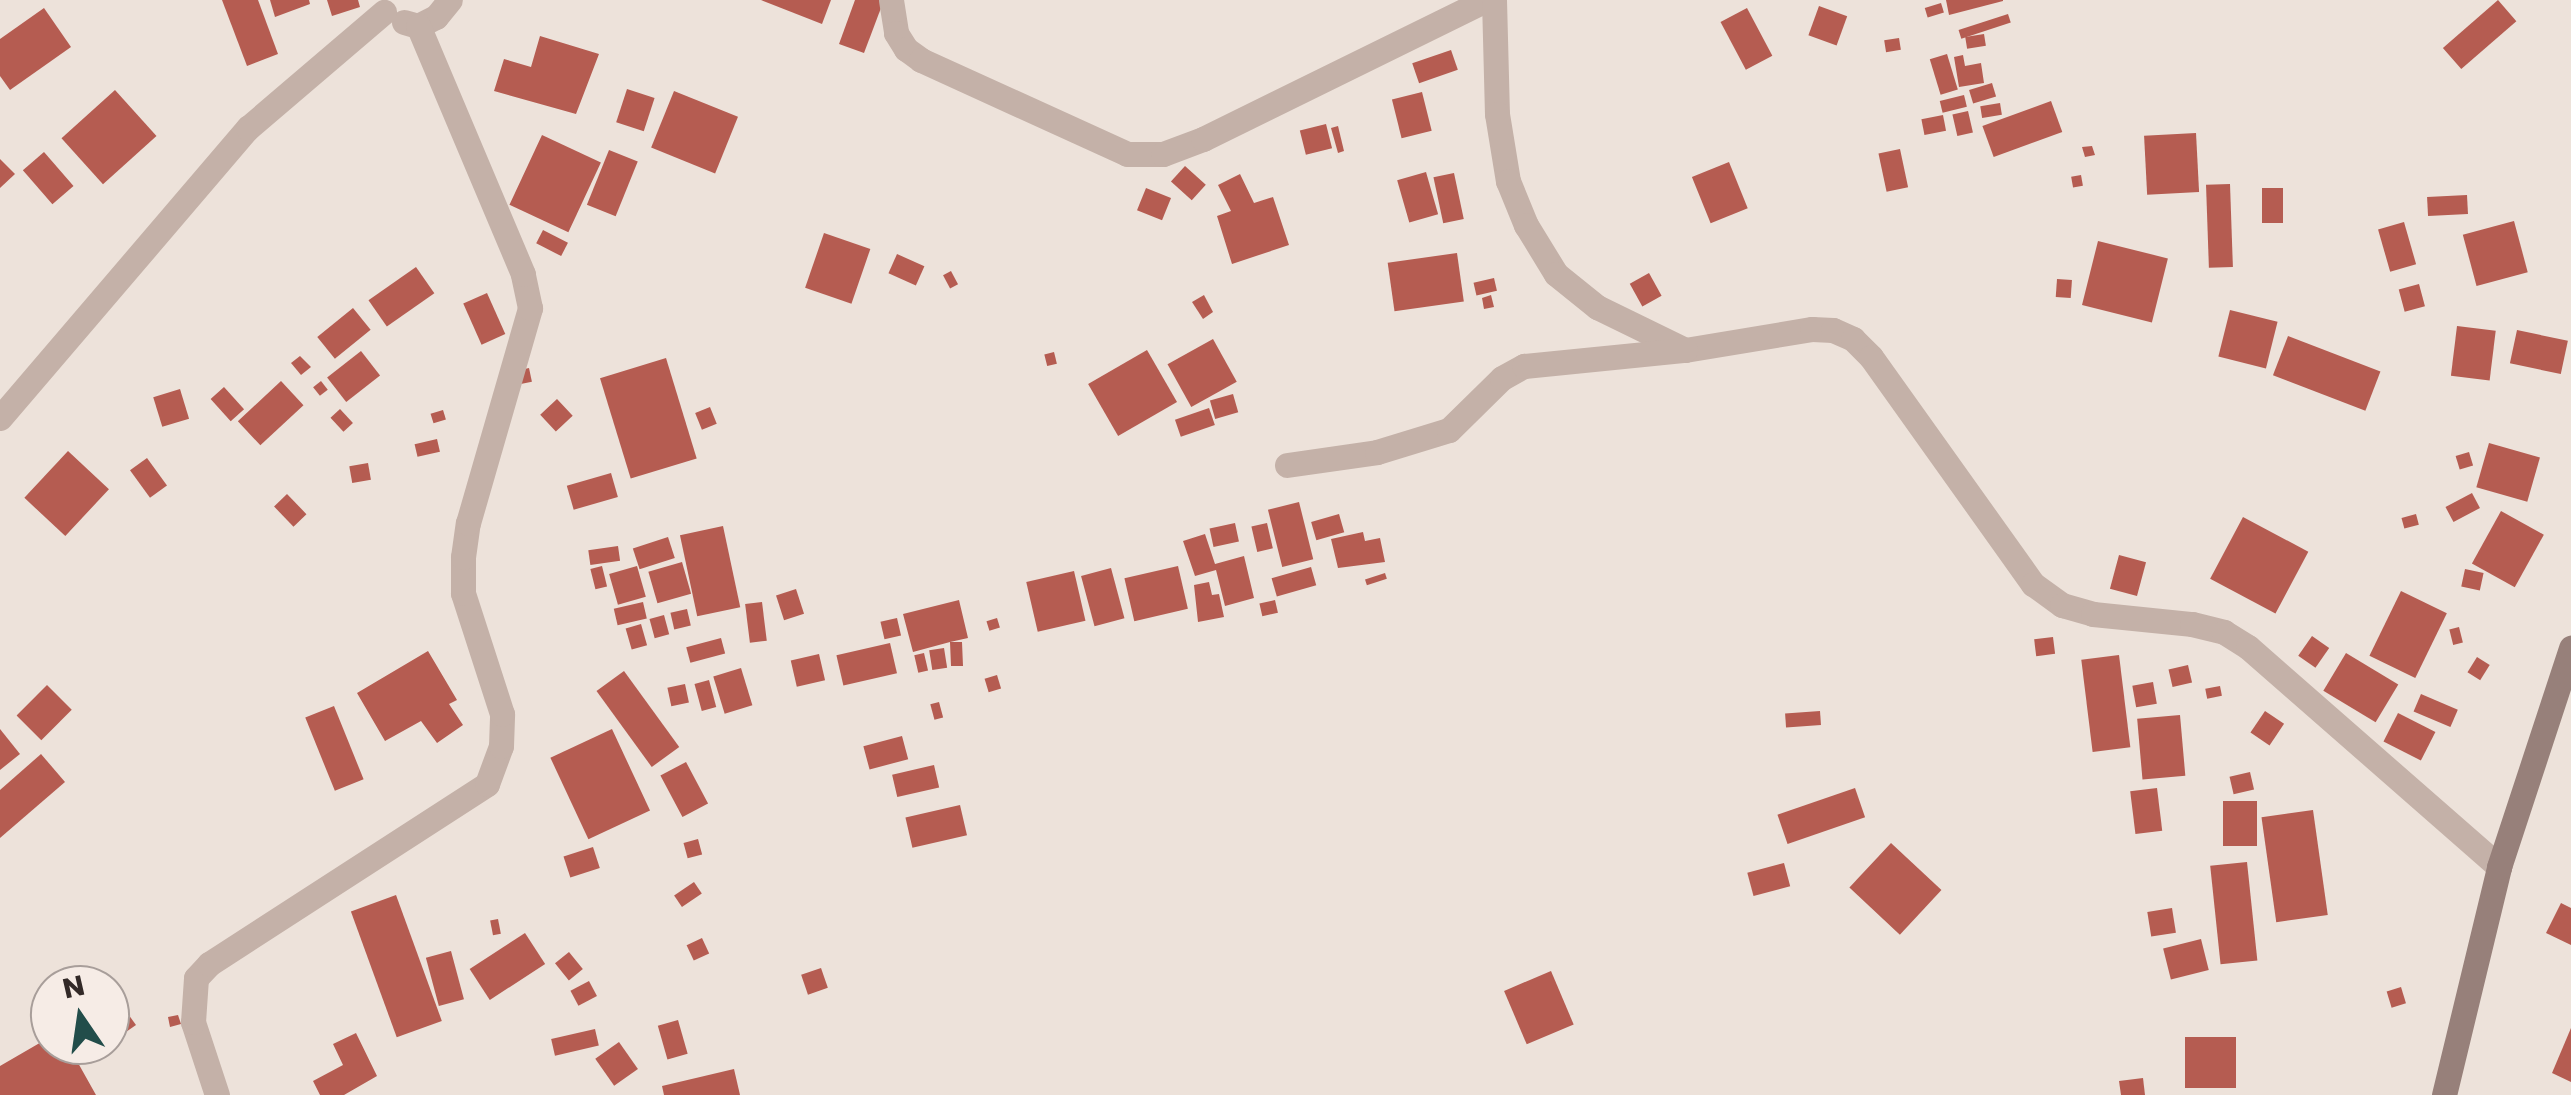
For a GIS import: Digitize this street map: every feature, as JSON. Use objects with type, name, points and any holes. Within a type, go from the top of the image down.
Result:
[{"type":"street","points":[[418,26],[436,17],[450,0]]},
{"type":"street","points":[[891,0],[896,33],[906,49],[921,60],[1127,154],[1162,154],[1203,138],[1486,0]]},
{"type":"street","points":[[1494,0],[1497,114],[1508,181],[1526,225],[1556,274],[1597,307],[1685,350]]},
{"type":"street","points":[[0,418],[248,128],[382,6],[418,26],[523,274],[530,308],[468,523],[463,558],[463,593],[502,714],[500,746],[487,784],[210,964],[196,978],[193,1022],[216,1095]]},
{"type":"street","points":[[1287,466],[1378,452],[1448,430],[1502,378],[1524,366],[1685,350],[1812,329],[1833,330],[1853,340],[1871,357],[2034,584],[2062,605],[2093,614],[2192,624],[2224,632],[2248,647],[2499,867]]},
{"type":"street","points":[[2444,1095],[2499,867],[2571,648]]},
{"type":"building","points":[[222,0],[258,0],[278,54],[247,66]]},
{"type":"building","points":[[270,0],[309,0],[310,4],[275,17]]},
{"type":"building","points":[[327,0],[358,0],[360,7],[332,16]]},
{"type":"building","points":[[761,0],[831,0],[822,24]]},
{"type":"building","points":[[855,0],[884,0],[864,53],[839,44]]},
{"type":"building","points":[[1946,0],[2003,0],[2003,1],[1949,15]]},
{"type":"building","points":[[2498,0],[2516,21],[2461,69],[2443,48]]},
{"type":"building","points":[[1941,3],[1944,13],[1928,18],[1925,8]]},
{"type":"building","points":[[1819,6],[1847,16],[1837,45],[1808,35]]},
{"type":"building","points":[[44,8],[71,47],[10,90],[0,76],[0,39]]},
{"type":"building","points":[[1747,8],[1772,56],[1746,70],[1721,22]]},
{"type":"building","points":[[2008,14],[2011,23],[1961,39],[1959,30]]},
{"type":"building","points":[[1984,34],[1986,46],[1967,49],[1965,37]]},
{"type":"building","points":[[540,36],[599,54],[576,114],[494,91],[504,59],[531,67]]},
{"type":"building","points":[[1899,38],[1901,50],[1886,52],[1884,40]]},
{"type":"building","points":[[1451,50],[1458,70],[1419,83],[1412,63]]},
{"type":"building","points":[[1947,54],[1958,89],[1941,95],[1930,59]]},
{"type":"building","points":[[1963,55],[1965,66],[1981,63],[1984,83],[1959,87],[1954,57]]},
{"type":"building","points":[[1992,83],[1996,96],[1973,103],[1969,90]]},
{"type":"building","points":[[627,89],[655,98],[644,131],[616,122]]},
{"type":"building","points":[[115,90],[156,136],[103,184],[61,138]]},
{"type":"building","points":[[674,91],[738,117],[715,173],[651,148]]},
{"type":"building","points":[[1422,92],[1432,131],[1402,138],[1392,99]]},
{"type":"building","points":[[1964,95],[1967,107],[1943,113],[1940,101]]},
{"type":"building","points":[[2051,101],[2062,132],[1994,157],[1982,126]]},
{"type":"building","points":[[2000,103],[2002,115],[1982,118],[1980,106]]},
{"type":"building","points":[[1968,111],[1973,132],[1957,136],[1952,115]]},
{"type":"building","points":[[1943,115],[1946,131],[1924,135],[1921,119]]},
{"type":"building","points":[[1326,124],[1332,148],[1306,155],[1300,131]]},
{"type":"building","points":[[1338,126],[1344,151],[1338,153],[1331,128]]},
{"type":"building","points":[[2196,133],[2199,192],[2147,195],[2144,136]]},
{"type":"building","points":[[542,135],[601,162],[568,232],[509,205]]},
{"type":"building","points":[[2092,146],[2095,155],[2085,157],[2082,147]]},
{"type":"building","points":[[1900,149],[1908,187],[1887,192],[1878,154]]},
{"type":"building","points":[[609,150],[638,162],[616,216],[587,205]]},
{"type":"building","points":[[44,152],[74,186],[52,204],[23,170]]},
{"type":"building","points":[[0,159],[15,174],[0,188]]},
{"type":"building","points":[[1729,162],[1748,208],[1711,223],[1692,177]]},
{"type":"building","points":[[1185,166],[1206,185],[1192,200],[1171,182]]},
{"type":"building","points":[[1426,172],[1438,214],[1409,223],[1397,180]]},
{"type":"building","points":[[1454,173],[1464,219],[1443,223],[1433,177]]},
{"type":"building","points":[[1240,174],[1254,203],[1273,197],[1289,245],[1232,264],[1217,216],[1231,211],[1218,185]]},
{"type":"building","points":[[2081,175],[2083,186],[2073,188],[2071,177]]},
{"type":"building","points":[[2230,184],[2233,267],[2209,268],[2206,185]]},
{"type":"building","points":[[1146,188],[1171,198],[1162,220],[1137,210]]},
{"type":"building","points":[[2262,188],[2283,188],[2283,223],[2262,223]]},
{"type":"building","points":[[2467,195],[2468,214],[2428,216],[2427,197]]},
{"type":"building","points":[[2514,221],[2528,272],[2477,286],[2463,235]]},
{"type":"building","points":[[2404,222],[2416,264],[2390,272],[2378,229]]},
{"type":"building","points":[[543,230],[568,243],[561,256],[536,243]]},
{"type":"building","points":[[824,233],[870,249],[851,304],[805,288]]},
{"type":"building","points":[[2098,241],[2168,258],[2152,322],[2082,305]]},
{"type":"building","points":[[1457,253],[1464,302],[1395,311],[1388,263]]},
{"type":"building","points":[[897,254],[924,266],[916,285],[888,273]]},
{"type":"building","points":[[416,267],[434,293],[387,326],[368,300]]},
{"type":"building","points":[[951,271],[958,284],[950,288],[943,275]]},
{"type":"building","points":[[1649,273],[1662,296],[1642,306],[1630,284]]},
{"type":"building","points":[[1494,278],[1497,291],[1476,295],[1474,283]]},
{"type":"building","points":[[2057,279],[2072,280],[2071,298],[2056,297]]},
{"type":"building","points":[[2419,284],[2425,306],[2405,312],[2399,289]]},
{"type":"building","points":[[487,293],[505,334],[482,345],[463,304]]},
{"type":"building","points":[[1204,295],[1213,312],[1203,319],[1192,302]]},
{"type":"building","points":[[1491,295],[1494,307],[1484,309],[1482,298]]},
{"type":"building","points":[[353,308],[371,330],[335,359],[317,337]]},
{"type":"building","points":[[2230,310],[2278,322],[2266,368],[2218,357]]},
{"type":"building","points":[[2457,326],[2496,331],[2490,380],[2451,376]]},
{"type":"building","points":[[2517,330],[2568,341],[2561,374],[2510,363]]},
{"type":"building","points":[[2288,336],[2380,371],[2365,411],[2273,375]]},
{"type":"building","points":[[1213,339],[1237,382],[1191,407],[1168,364]]},
{"type":"building","points":[[1147,350],[1177,402],[1118,436],[1088,384]]},
{"type":"building","points":[[361,351],[380,375],[346,402],[327,377]]},
{"type":"building","points":[[1054,352],[1057,364],[1047,366],[1044,354]]},
{"type":"building","points":[[300,356],[311,367],[301,375],[291,363]]},
{"type":"building","points":[[666,358],[697,458],[631,479],[600,378]]},
{"type":"building","points":[[529,368],[532,382],[518,385],[515,371]]},
{"type":"building","points":[[281,381],[304,405],[260,445],[238,421]]},
{"type":"building","points":[[321,381],[328,390],[320,396],[313,387]]},
{"type":"building","points":[[224,387],[244,409],[231,421],[211,399]]},
{"type":"building","points":[[180,389],[189,419],[162,427],[153,397]]},
{"type":"building","points":[[1233,394],[1238,412],[1215,419],[1210,401]]},
{"type":"building","points":[[557,399],[573,416],[556,432],[540,415]]},
{"type":"building","points":[[710,407],[717,424],[702,430],[695,413]]},
{"type":"building","points":[[1209,408],[1215,425],[1181,437],[1175,420]]},
{"type":"building","points":[[340,409],[353,423],[343,432],[330,418]]},
{"type":"building","points":[[443,410],[446,420],[433,423],[431,414]]},
{"type":"building","points":[[437,439],[440,452],[418,457],[415,444]]},
{"type":"building","points":[[2489,443],[2540,458],[2527,502],[2476,487]]},
{"type":"building","points":[[68,451],[109,489],[65,536],[24,498]]},
{"type":"building","points":[[2469,452],[2473,465],[2460,469],[2456,456]]},
{"type":"building","points":[[147,458],[167,486],[150,498],[130,470]]},
{"type":"building","points":[[368,463],[371,480],[352,483],[349,466]]},
{"type":"building","points":[[611,473],[618,497],[574,510],[567,486]]},
{"type":"building","points":[[2472,493],[2480,508],[2453,522],[2446,507]]},
{"type":"building","points":[[287,494],[306,514],[294,527],[274,507]]},
{"type":"building","points":[[1299,502],[1313,559],[1282,567],[1268,510]]},
{"type":"building","points":[[2501,511],[2544,535],[2515,587],[2472,563]]},
{"type":"building","points":[[1339,514],[1344,532],[1316,540],[1311,522]]},
{"type":"building","points":[[2416,514],[2419,525],[2404,529],[2402,518]]},
{"type":"building","points":[[2243,517],[2308,552],[2275,614],[2210,579]]},
{"type":"building","points":[[1235,523],[1239,542],[1214,547],[1210,528]]},
{"type":"building","points":[[1267,523],[1273,548],[1257,552],[1251,527]]},
{"type":"building","points":[[723,526],[740,607],[697,616],[680,535]]},
{"type":"building","points":[[1363,532],[1365,541],[1380,538],[1385,562],[1338,568],[1331,539]]},
{"type":"building","points":[[1205,534],[1215,564],[1244,556],[1254,598],[1225,606],[1216,570],[1195,576],[1183,541]]},
{"type":"building","points":[[668,537],[675,558],[640,569],[633,548]]},
{"type":"building","points":[[618,546],[620,561],[590,565],[588,550]]},
{"type":"building","points":[[2119,555],[2146,562],[2137,596],[2110,589]]},
{"type":"building","points":[[682,562],[691,594],[657,603],[648,572]]},
{"type":"building","points":[[602,566],[607,586],[595,589],[590,569]]},
{"type":"building","points":[[637,566],[646,597],[618,605],[609,574]]},
{"type":"building","points":[[1178,566],[1188,609],[1134,621],[1124,578]]},
{"type":"building","points":[[1311,567],[1316,585],[1277,597],[1272,578]]},
{"type":"building","points":[[1111,568],[1124,618],[1095,626],[1081,576]]},
{"type":"building","points":[[2465,569],[2484,573],[2480,591],[2461,587]]},
{"type":"building","points":[[1074,571],[1085,621],[1038,632],[1026,582]]},
{"type":"building","points":[[1385,573],[1387,579],[1367,585],[1365,579]]},
{"type":"building","points":[[1209,582],[1212,595],[1219,594],[1224,617],[1198,622],[1194,585]]},
{"type":"building","points":[[796,589],[804,614],[784,620],[776,595]]},
{"type":"building","points":[[2401,591],[2447,613],[2415,678],[2369,656]]},
{"type":"building","points":[[959,600],[968,638],[913,652],[903,614]]},
{"type":"building","points":[[1275,600],[1278,613],[1262,616],[1259,604]]},
{"type":"building","points":[[643,602],[647,619],[618,625],[614,609]]},
{"type":"building","points":[[762,602],[767,641],[750,643],[745,604]]},
{"type":"building","points":[[687,609],[691,626],[674,629],[670,613]]},
{"type":"building","points":[[664,615],[669,634],[655,638],[650,619]]},
{"type":"building","points":[[897,618],[901,636],[884,639],[880,622]]},
{"type":"building","points":[[997,618],[1000,628],[989,631],[986,621]]},
{"type":"building","points":[[641,624],[647,645],[632,650],[626,628]]},
{"type":"building","points":[[2459,627],[2463,643],[2453,645],[2449,629]]},
{"type":"building","points":[[2312,636],[2329,648],[2315,668],[2298,656]]},
{"type":"building","points":[[2053,637],[2055,654],[2036,656],[2034,639]]},
{"type":"building","points":[[721,638],[725,653],[690,663],[686,647]]},
{"type":"building","points":[[950,642],[962,642],[963,666],[951,666]]},
{"type":"building","points":[[890,643],[897,673],[843,686],[836,655]]},
{"type":"building","points":[[944,648],[947,668],[932,670],[929,650]]},
{"type":"building","points":[[428,651],[457,700],[449,704],[463,725],[437,743],[421,721],[385,741],[357,693]]},
{"type":"building","points":[[924,653],[928,671],[918,673],[914,655]]},
{"type":"building","points":[[2346,653],[2398,684],[2376,722],[2323,691]]},
{"type":"building","points":[[819,654],[825,680],[797,687],[791,661]]},
{"type":"building","points":[[2119,655],[2130,747],[2093,752],[2081,660]]},
{"type":"building","points":[[2477,657],[2490,665],[2480,680],[2467,672]]},
{"type":"building","points":[[2188,665],[2192,683],[2173,687],[2169,669]]},
{"type":"building","points":[[741,668],[752,705],[725,714],[713,676]]},
{"type":"building","points":[[624,671],[679,747],[652,767],[596,691]]},
{"type":"building","points":[[997,675],[1001,688],[989,692],[985,679]]},
{"type":"building","points":[[709,680],[716,707],[702,711],[695,684]]},
{"type":"building","points":[[2153,682],[2157,704],[2136,707],[2132,686]]},
{"type":"building","points":[[685,684],[689,703],[671,706],[667,688]]},
{"type":"building","points":[[47,685],[72,710],[41,740],[17,715]]},
{"type":"building","points":[[2220,686],[2222,696],[2207,699],[2205,689]]},
{"type":"building","points":[[2421,694],[2458,710],[2450,727],[2414,711]]},
{"type":"building","points":[[939,702],[943,717],[934,720],[930,704]]},
{"type":"building","points":[[334,706],[364,779],[335,791],[305,718]]},
{"type":"building","points":[[1820,711],[1821,725],[1786,727],[1785,713]]},
{"type":"building","points":[[2265,711],[2284,724],[2270,745],[2250,733]]},
{"type":"building","points":[[2398,713],[2435,732],[2421,761],[2383,742]]},
{"type":"building","points":[[2180,715],[2185,776],[2142,780],[2137,719]]},
{"type":"building","points":[[0,729],[20,754],[0,770]]},
{"type":"building","points":[[612,729],[650,811],[588,839],[550,758]]},
{"type":"building","points":[[902,736],[908,759],[870,770],[863,746]]},
{"type":"building","points":[[41,754],[65,782],[0,838],[0,790]]},
{"type":"building","points":[[686,762],[708,803],[682,817],[660,776]]},
{"type":"building","points":[[934,765],[939,787],[897,797],[892,775]]},
{"type":"building","points":[[2250,772],[2254,790],[2234,794],[2230,777]]},
{"type":"building","points":[[1855,788],[1865,817],[1788,844],[1777,815]]},
{"type":"building","points":[[2157,788],[2162,831],[2135,834],[2130,791]]},
{"type":"building","points":[[2223,801],[2257,801],[2257,846],[2223,846]]},
{"type":"building","points":[[960,805],[967,835],[912,848],[905,818]]},
{"type":"building","points":[[2313,810],[2328,915],[2276,922],[2262,817]]},
{"type":"building","points":[[698,839],[702,854],[688,858],[684,843]]},
{"type":"building","points":[[1891,843],[1941,890],[1900,935],[1849,888]]},
{"type":"building","points":[[593,847],[600,868],[570,878],[564,857]]},
{"type":"building","points":[[2247,862],[2257,960],[2221,964],[2210,866]]},
{"type":"building","points":[[1784,863],[1790,886],[1754,896],[1747,873]]},
{"type":"building","points":[[694,882],[702,894],[682,907],[674,895]]},
{"type":"building","points":[[396,895],[442,1021],[397,1037],[351,911]]},
{"type":"building","points":[[2561,903],[2571,908],[2571,945],[2546,933]]},
{"type":"building","points":[[2172,908],[2176,933],[2151,937],[2147,912]]},
{"type":"building","points":[[498,919],[501,934],[493,935],[490,921]]},
{"type":"building","points":[[525,933],[545,964],[490,1000],[470,969]]},
{"type":"building","points":[[702,938],[709,953],[694,961],[687,945]]},
{"type":"building","points":[[2201,939],[2209,970],[2171,979],[2163,948]]},
{"type":"building","points":[[451,951],[464,999],[439,1006],[426,958]]},
{"type":"building","points":[[569,952],[583,969],[569,980],[555,963]]},
{"type":"building","points":[[821,968],[828,988],[808,995],[801,975]]},
{"type":"building","points":[[1551,971],[1574,1024],[1527,1044],[1504,991]]},
{"type":"building","points":[[589,981],[597,996],[578,1006],[570,991]]},
{"type":"building","points":[[2401,987],[2406,1003],[2392,1008],[2387,991]]},
{"type":"building","points":[[178,1015],[181,1024],[170,1027],[168,1017]]},
{"type":"building","points":[[678,1020],[688,1054],[667,1059],[658,1026]]},
{"type":"building","points":[[2571,1028],[2571,1082],[2552,1073]]},
{"type":"building","points":[[595,1029],[599,1046],[555,1056],[551,1039]]},
{"type":"building","points":[[356,1033],[377,1076],[344,1095],[320,1095],[313,1081],[343,1065],[333,1044]]},
{"type":"building","points":[[2185,1037],[2236,1037],[2236,1088],[2185,1088]]},
{"type":"building","points":[[619,1042],[638,1069],[614,1086],[595,1059]]},
{"type":"building","points":[[30,1049],[30,1065],[79,1065],[96,1095],[0,1095],[0,1066]]},
{"type":"building","points":[[734,1069],[740,1095],[664,1095],[662,1086]]},
{"type":"building","points":[[2143,1078],[2145,1095],[2121,1095],[2119,1081]]}]
